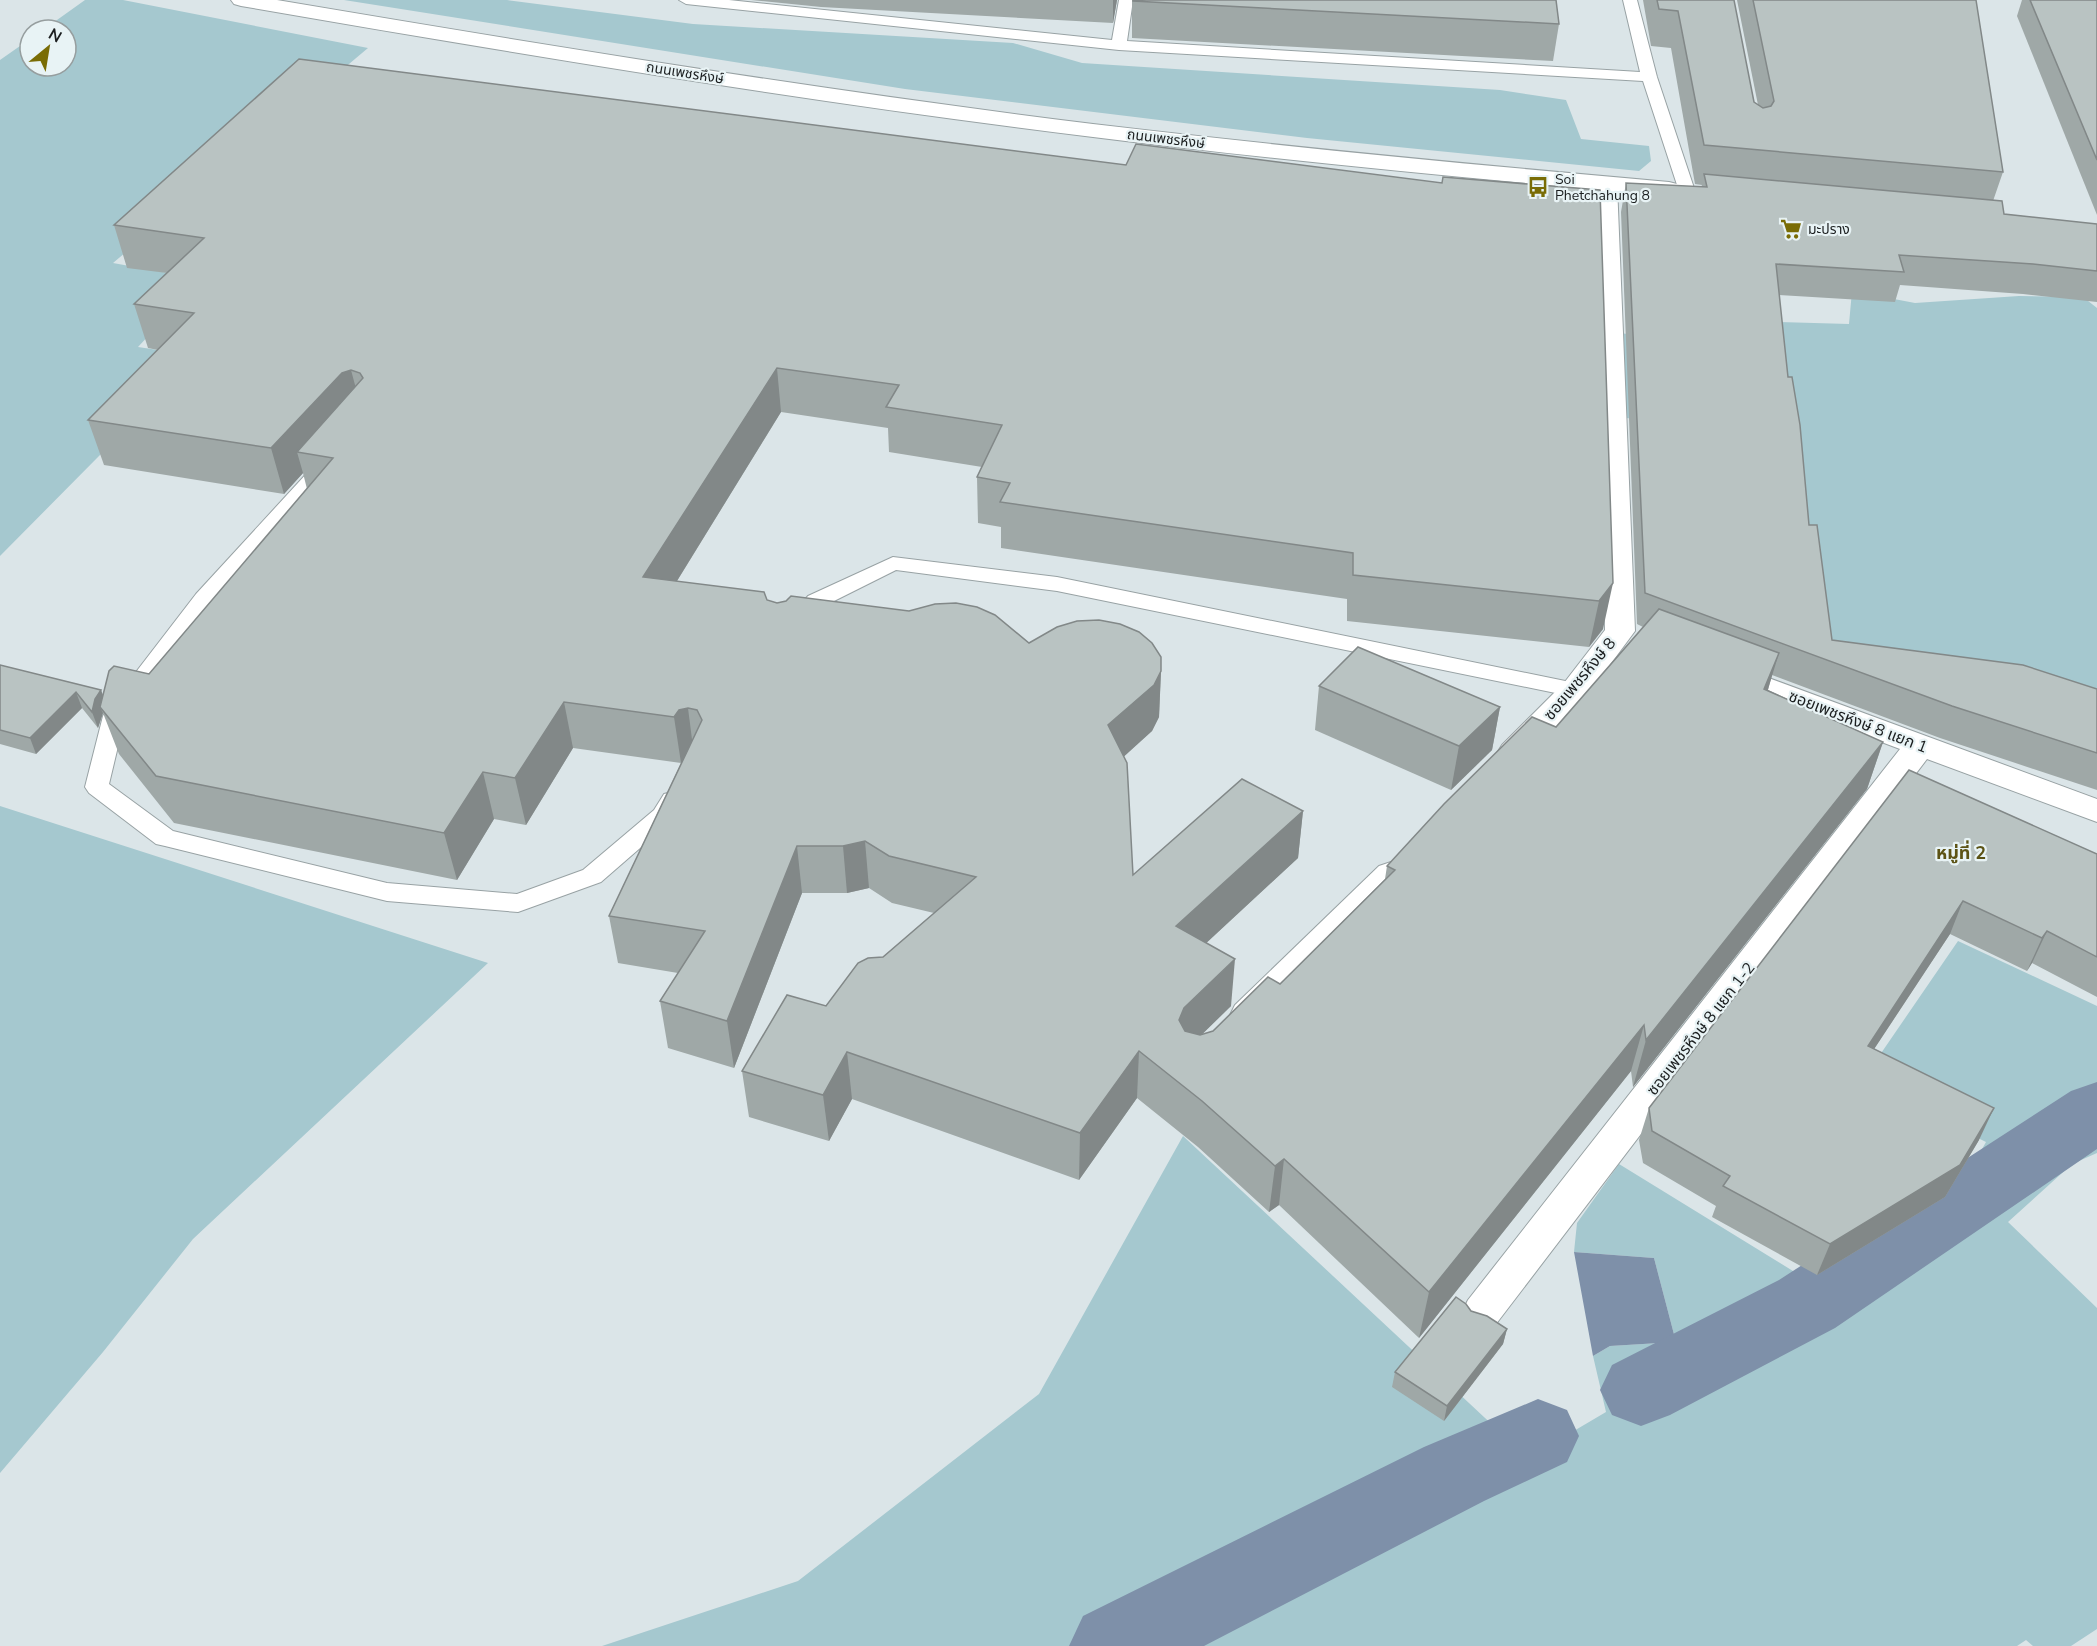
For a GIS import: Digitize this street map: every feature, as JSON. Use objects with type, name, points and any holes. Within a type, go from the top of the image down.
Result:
[{"type":"street","name":"ถนนเพชรหึงษ์","points":[[241,0],[485,42],[772,87],[1042,123],[1235,148],[1711,194]]},
{"type":"street","name":"ซอยเพชรหึงษ์ 8","points":[[1490,776],[1575,690],[1620,631],[1605,184]]},
{"type":"street","points":[[1620,631],[1649,643]]},
{"type":"street","name":"ซอยเพชรหึงษ์ 8 แยก 1","points":[[1702,663],[2097,811]]},
{"type":"street","name":"ซอยเพชรหึงษ์ 8 แยก 1-2","points":[[1482,1312],[1920,746]]},
{"type":"street","points":[[1230,1033],[1414,850]]},
{"type":"lane","points":[[686,0],[1119,45],[1649,77]]},
{"type":"lane","points":[[1119,45],[1126,0]]},
{"type":"lane","points":[[1630,0],[1649,77],[1687,191]]},
{"type":"lane","points":[[338,450],[204,599],[114,716],[97,787],[165,838],[387,892],[518,903],[592,876],[662,816],[684,782]]},
{"type":"lane","points":[[782,640],[816,601],[893,563],[1057,584],[1575,690]]},
{"type":"shaded area","points":[[85,0],[123,0],[368,48],[113,263],[201,279],[138,347],[198,356],[0,556],[0,60],[18,47],[18,78],[78,78],[78,18],[60,18]]},
{"type":"shaded area","points":[[344,0],[507,0],[693,24],[1013,43],[1082,63],[1500,90],[1566,100],[1581,139],[1649,146],[1651,161],[1639,171],[1307,138],[905,89]]},
{"type":"shaded area","points":[[1852,291],[1915,303],[2019,296],[2083,297],[2097,308],[2097,710],[1826,663],[1794,433],[1626,418],[1619,333],[1782,352],[1779,322],[1849,324]]},
{"type":"shaded area","points":[[0,806],[488,963],[193,1239],[103,1352],[0,1473]]},
{"type":"shaded area","points":[[1958,941],[2097,1006],[2097,1153],[2072,1164],[2008,1222],[2097,1308],[2097,1629],[2071,1646],[2033,1646],[2026,1640],[2017,1646],[602,1646],[798,1581],[1039,1394],[1183,1136],[1528,1458],[1606,1412],[1593,1356],[1610,1346],[1676,1342],[1654,1258],[1574,1252],[1577,1223],[1619,1164],[1819,1287],[1914,1219],[1822,1163],[1845,1133],[1957,1194],[1986,1142],[1862,1081]]},
{"type":"shaded area","points":[[1574,1252],[1654,1258],[1676,1342],[1610,1346],[1593,1356]]},
{"type":"building","points":[[1556,0],[1559,24],[1133,1]]},
{"type":"building","points":[[1657,0],[1734,0],[1754,102],[1763,108],[1771,106],[1774,101],[1753,0],[1976,0],[2003,172],[1704,145],[1678,11],[1659,9]]},
{"type":"building","points":[[2030,0],[2097,0],[2097,160]]},
{"type":"building","points":[[299,59],[1126,165],[1136,144],[1442,183],[1443,177],[1600,190],[1613,583],[1599,601],[1353,575],[1353,553],[1000,502],[1010,483],[977,477],[1002,425],[886,407],[899,385],[777,368],[643,577],[764,592],[767,600],[777,603],[786,601],[791,596],[909,611],[935,604],[956,603],[977,607],[995,615],[1029,643],[1057,627],[1077,621],[1099,620],[1120,624],[1139,632],[1152,643],[1161,657],[1161,671],[1154,685],[1108,725],[1127,763],[1133,875],[1242,779],[1303,811],[1176,926],[1235,959],[1184,1008],[1179,1020],[1185,1031],[1200,1035],[1213,1031],[1268,977],[1280,984],[1395,870],[1387,866],[1444,804],[1532,717],[1556,727],[1659,609],[1779,653],[1764,689],[1883,742],[1646,1040],[1644,1025],[1429,1292],[1284,1159],[1275,1166],[1202,1101],[1139,1051],[1080,1133],[847,1052],[823,1095],[742,1071],[787,995],[826,1006],[858,963],[868,958],[883,957],[976,877],[889,856],[865,841],[843,846],[797,846],[727,1021],[660,1001],[705,931],[609,916],[702,720],[697,710],[688,708],[679,710],[674,717],[564,702],[515,778],[483,772],[444,833],[156,776],[100,707],[109,671],[114,666],[149,674],[333,458],[297,452],[363,378],[360,373],[351,370],[342,373],[271,448],[88,420],[194,313],[134,304],[204,238],[114,225]]},
{"type":"building","points":[[1704,174],[2002,201],[2004,214],[2097,224],[2097,271],[2033,264],[1899,255],[1904,272],[1776,264],[1788,377],[1792,377],[1800,425],[1809,525],[1817,525],[1832,640],[2023,665],[2097,689],[2097,753],[1952,706],[1645,593],[1626,183],[1707,187]]},
{"type":"building","points":[[1358,647],[1500,707],[1459,746],[1319,686]]},
{"type":"building","points":[[0,665],[101,690],[95,699],[92,712],[76,692],[30,738],[0,730]]},
{"type":"building","points":[[1909,770],[2097,854],[2097,957],[2047,931],[2042,938],[1963,901],[1868,1046],[1994,1108],[1960,1165],[1830,1244],[1723,1186],[1730,1176],[1652,1131],[1649,1108]]},
{"type":"building","points":[[1456,1297],[1471,1311],[1487,1316],[1507,1329],[1447,1406],[1395,1372]]},
{"type":"waterway","points":[[1641,1390],[1807,1304],[2097,1111]]},
{"type":"waterway","points":[[1114,1646],[1454,1474],[1538,1436]]},
{"type":"place","name":"Soi Phetchahung 8","points":[[1538,187]]},
{"type":"place","name":"มะปราง","points":[[1791,229]]},
{"type":"district","name":"หมู่ที่ 2","points":[[1961,853]]}]
